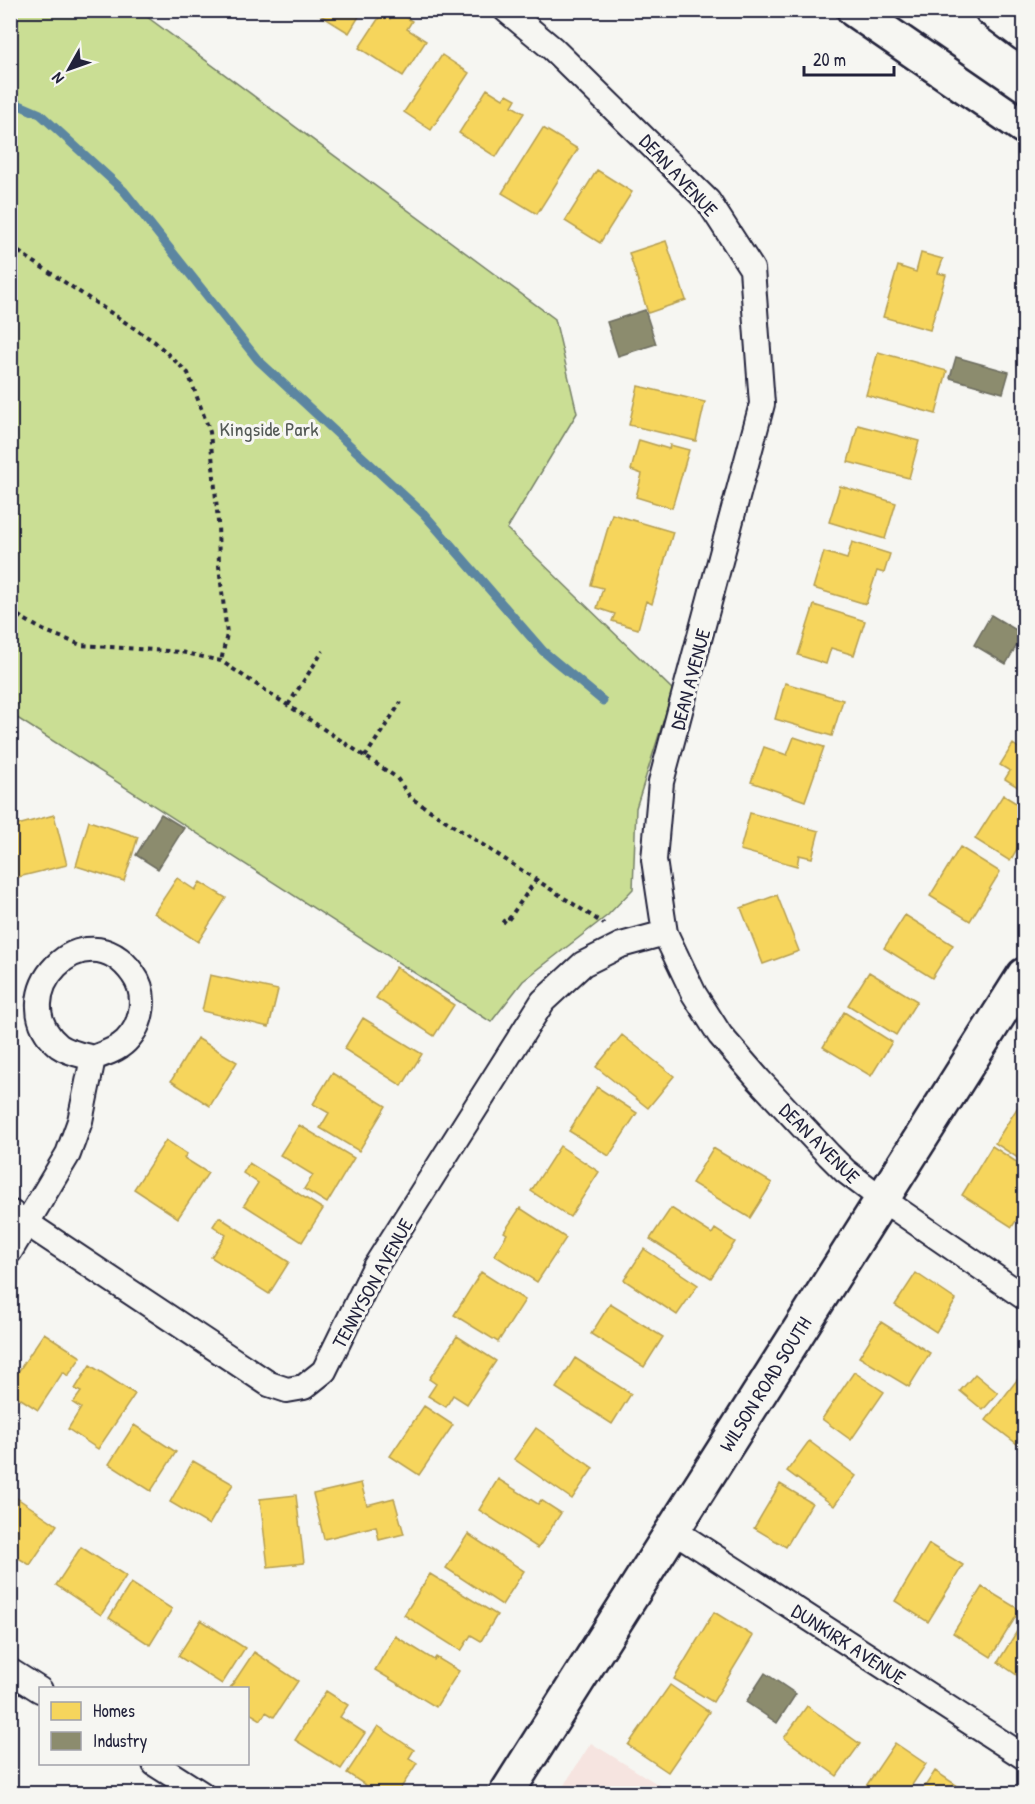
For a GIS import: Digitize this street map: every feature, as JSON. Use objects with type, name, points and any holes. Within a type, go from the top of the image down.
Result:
[{"type":"main road","points":[[854,10],[1024,127]]},
{"type":"main road","points":[[992,10],[1024,34]]},
{"type":"main road","points":[[1007,10],[1024,25]]},
{"type":"main road","name":"WILSON ROAD SOUTH","points":[[506,1794],[1024,975]]},
{"type":"street","name":"DEAN AVENUE","points":[[506,10],[553,49],[708,201],[752,269],[762,404],[661,782],[654,860],[665,933],[694,994],[720,1035],[829,1155],[882,1199],[1024,1298]]},
{"type":"street","name":"TENNYSON AVENUE","points":[[19,1218],[269,1384],[287,1390],[304,1387],[324,1371],[375,1267],[543,1001],[583,964],[621,945],[665,933]]},
{"type":"street","points":[[90,950],[106,953],[122,961],[134,975],[141,992],[142,1010],[136,1028],[125,1042],[110,1052],[93,1058],[75,1054],[60,1046],[48,1035],[40,1020],[37,1004],[39,987],[47,972],[58,960],[73,952],[90,950]]},
{"type":"street","points":[[10,1251],[19,1218],[68,1154],[80,1121],[93,1058]]},
{"type":"street","name":"DUNKIRK AVENUE","points":[[673,1530],[1024,1757]]},
{"type":"street","points":[[10,1671],[39,1689]]},
{"type":"street","points":[[157,1765],[202,1794]]},
{"type":"path","points":[[10,249],[16,250],[155,342],[188,373],[210,432],[218,522],[219,566],[227,634],[221,661]]},
{"type":"path","points":[[10,611],[43,630],[81,645],[181,652],[221,661],[396,777],[411,798],[608,927],[621,945]]},
{"type":"path","points":[[288,705],[323,651]]},
{"type":"path","points":[[365,757],[401,702]]},
{"type":"path","points":[[502,920],[506,923],[536,880]]},
{"type":"shaded area","points":[[591,1743],[672,1793],[559,1793]]},
{"type":"green space","name":"Kingside Park","points":[[11,10],[139,11],[555,319],[577,413],[507,529],[673,690],[636,808],[633,889],[608,915],[523,981],[491,1022],[11,714]]},
{"type":"building: Homes","points":[[312,10],[363,10],[349,33]]},
{"type":"building: Homes","points":[[395,11],[412,21],[407,29],[426,41],[403,76],[359,48],[382,13],[390,19]]},
{"type":"building: Homes","points":[[442,55],[469,73],[431,130],[404,112]]},
{"type":"building: Homes","points":[[487,89],[503,99],[507,94],[516,99],[512,106],[524,113],[496,157],[459,133]]},
{"type":"building: Homes","points":[[543,128],[578,149],[537,214],[502,193]]},
{"type":"building: Homes","points":[[597,170],[632,192],[600,243],[565,221]]},
{"type":"building: Homes","points":[[666,241],[686,300],[648,313],[629,253]]},
{"type":"building: Homes","points":[[921,253],[943,259],[938,273],[946,275],[930,330],[883,317],[898,266],[916,272]]},
{"type":"building: Homes","points":[[878,352],[947,371],[936,414],[866,395]]},
{"type":"building: Homes","points":[[638,386],[705,402],[696,441],[629,425]]},
{"type":"building: Homes","points":[[858,425],[919,441],[909,478],[848,462]]},
{"type":"building: Homes","points":[[639,440],[669,449],[670,445],[689,450],[672,508],[636,497],[642,474],[631,470]]},
{"type":"building: Homes","points":[[840,486],[896,503],[885,539],[829,522]]},
{"type":"building: Homes","points":[[612,514],[673,532],[652,604],[646,601],[638,629],[612,621],[615,614],[597,608],[603,588],[591,585]]},
{"type":"building: Homes","points":[[852,542],[890,554],[884,573],[877,571],[866,604],[813,588],[824,552],[847,559]]},
{"type":"building: Homes","points":[[814,605],[865,621],[854,655],[831,648],[826,664],[798,655]]},
{"type":"building: Homes","points":[[785,683],[843,700],[832,736],[775,719]]},
{"type":"building: Homes","points":[[794,737],[824,747],[805,801],[751,782],[764,747],[787,755]]},
{"type":"building: Homes","points":[[1013,744],[1023,751],[1024,749],[1024,791],[1005,779],[1010,771],[1000,765]]},
{"type":"building: Homes","points":[[1003,795],[1024,808],[1024,837],[1010,861],[975,839]]},
{"type":"building: Homes","points":[[750,813],[819,831],[812,858],[799,855],[797,866],[740,850]]},
{"type":"building: Homes","points":[[54,815],[67,865],[10,879],[10,827]]},
{"type":"building: Homes","points":[[89,821],[138,837],[124,881],[76,866]]},
{"type":"building: Homes","points":[[960,847],[1000,872],[970,921],[930,896]]},
{"type":"building: Homes","points":[[177,878],[195,890],[200,882],[226,898],[198,942],[154,913]]},
{"type":"building: Homes","points":[[777,895],[799,951],[763,964],[741,908]]},
{"type":"building: Homes","points":[[905,915],[953,945],[932,978],[884,948]]},
{"type":"building: Homes","points":[[396,967],[454,1005],[434,1036],[376,998]]},
{"type":"building: Homes","points":[[869,972],[917,1001],[896,1035],[848,1005]]},
{"type":"building: Homes","points":[[210,975],[278,990],[269,1027],[202,1011]]},
{"type":"building: Homes","points":[[844,1012],[892,1042],[871,1076],[823,1047]]},
{"type":"building: Homes","points":[[363,1018],[422,1054],[402,1086],[344,1049]]},
{"type":"building: Homes","points":[[622,1035],[674,1076],[648,1108],[596,1067]]},
{"type":"building: Homes","points":[[197,1038],[237,1062],[210,1106],[171,1081]]},
{"type":"building: Homes","points":[[332,1073],[386,1106],[359,1151],[320,1128],[329,1113],[313,1104]]},
{"type":"building: Homes","points":[[597,1087],[637,1113],[609,1156],[569,1131]]},
{"type":"building: Homes","points":[[1019,1105],[1024,1109],[1024,1162],[995,1143]]},
{"type":"building: Homes","points":[[299,1125],[354,1158],[327,1203],[304,1189],[313,1175],[280,1155]]},
{"type":"building: Homes","points":[[166,1140],[187,1154],[184,1158],[208,1173],[178,1218],[134,1189]]},
{"type":"building: Homes","points":[[560,1146],[599,1172],[570,1217],[531,1191]]},
{"type":"building: Homes","points":[[992,1146],[1024,1167],[1024,1208],[1012,1227],[962,1195]]},
{"type":"building: Homes","points":[[713,1148],[772,1183],[750,1218],[692,1183]]},
{"type":"building: Homes","points":[[249,1163],[323,1209],[302,1242],[244,1205],[258,1183],[243,1173]]},
{"type":"building: Homes","points":[[520,1208],[566,1238],[537,1282],[494,1255],[507,1234],[504,1232]]},
{"type":"building: Homes","points":[[671,1208],[712,1234],[715,1229],[735,1242],[711,1278],[650,1239]]},
{"type":"building: Homes","points":[[219,1217],[289,1262],[269,1294],[211,1257],[226,1235],[213,1226]]},
{"type":"building: Homes","points":[[644,1249],[698,1285],[677,1315],[624,1280]]},
{"type":"building: Homes","points":[[481,1272],[525,1300],[498,1342],[454,1315]]},
{"type":"building: Homes","points":[[916,1273],[956,1300],[936,1332],[895,1305]]},
{"type":"building: Homes","points":[[610,1304],[663,1337],[644,1367],[591,1334]]},
{"type":"building: Homes","points":[[881,1322],[930,1353],[909,1387],[859,1357]]},
{"type":"building: Homes","points":[[44,1333],[81,1357],[68,1376],[63,1372],[38,1410],[10,1392],[10,1384]]},
{"type":"building: Homes","points":[[457,1336],[496,1361],[467,1404],[453,1395],[446,1407],[428,1396],[436,1384],[429,1379]]},
{"type":"building: Homes","points":[[575,1358],[631,1394],[612,1424],[556,1388]]},
{"type":"building: Homes","points":[[90,1365],[135,1394],[98,1449],[68,1429],[81,1408],[73,1403],[81,1392],[75,1389]]},
{"type":"building: Homes","points":[[1024,1371],[1024,1443],[1021,1447],[986,1420]]},
{"type":"building: Homes","points":[[854,1372],[884,1392],[851,1440],[822,1419]]},
{"type":"building: Homes","points":[[975,1374],[998,1393],[983,1410],[960,1391]]},
{"type":"building: Homes","points":[[424,1406],[453,1425],[419,1475],[390,1456]]},
{"type":"building: Homes","points":[[134,1425],[176,1452],[151,1491],[109,1464]]},
{"type":"building: Homes","points":[[536,1428],[593,1468],[572,1499],[514,1459]]},
{"type":"building: Homes","points":[[809,1441],[856,1476],[834,1506],[787,1471]]},
{"type":"building: Homes","points":[[193,1461],[233,1484],[209,1525],[170,1502]]},
{"type":"building: Homes","points":[[498,1479],[538,1504],[541,1500],[561,1513],[538,1548],[479,1510]]},
{"type":"building: Homes","points":[[361,1483],[367,1505],[394,1498],[404,1534],[379,1540],[376,1526],[324,1539],[313,1494]]},
{"type":"building: Homes","points":[[780,1484],[812,1503],[786,1547],[754,1528]]},
{"type":"building: Homes","points":[[296,1495],[304,1563],[268,1567],[260,1499]]},
{"type":"building: Homes","points":[[14,1496],[57,1525],[30,1565],[10,1553],[10,1501]]},
{"type":"building: Homes","points":[[468,1534],[524,1571],[502,1605],[446,1568]]},
{"type":"building: Homes","points":[[929,1544],[963,1565],[928,1622],[895,1601]]},
{"type":"building: Homes","points":[[81,1547],[126,1576],[101,1615],[56,1585]]},
{"type":"building: Homes","points":[[430,1574],[497,1615],[481,1641],[471,1635],[461,1651],[404,1615]]},
{"type":"building: Homes","points":[[131,1583],[172,1609],[150,1645],[109,1618]]},
{"type":"building: Homes","points":[[982,1587],[1020,1610],[991,1657],[953,1633]]},
{"type":"building: Homes","points":[[714,1612],[753,1636],[713,1702],[674,1679]]},
{"type":"building: Homes","points":[[201,1620],[245,1648],[222,1684],[178,1656]]},
{"type":"building: Homes","points":[[1024,1620],[1024,1680],[998,1662]]},
{"type":"building: Homes","points":[[395,1636],[434,1660],[436,1657],[459,1671],[436,1707],[375,1670]]},
{"type":"building: Homes","points":[[254,1652],[298,1681],[274,1717],[266,1712],[261,1720],[249,1713],[249,1687],[231,1687]]},
{"type":"building: Homes","points":[[670,1685],[709,1712],[668,1772],[628,1745]]},
{"type":"building: Homes","points":[[326,1691],[348,1705],[340,1717],[365,1733],[341,1769],[295,1740]]},
{"type":"building: Homes","points":[[807,1706],[860,1744],[837,1776],[784,1738]]},
{"type":"building: Homes","points":[[378,1726],[414,1750],[409,1758],[417,1763],[397,1794],[379,1794],[347,1773]]},
{"type":"building: Homes","points":[[895,1743],[926,1764],[906,1794],[864,1794],[862,1792]]},
{"type":"building: Homes","points":[[935,1771],[970,1794],[920,1794]]},
{"type":"building: Industry","points":[[645,310],[656,344],[618,356],[607,322]]},
{"type":"building: Industry","points":[[956,357],[1009,372],[1003,393],[950,378]]},
{"type":"building: Industry","points":[[991,615],[1023,634],[1006,664],[974,645]]},
{"type":"building: Industry","points":[[161,814],[184,828],[158,869],[136,855]]},
{"type":"building: Industry","points":[[765,1673],[796,1694],[777,1723],[746,1702]]},
{"type":"waterway","points":[[10,101],[40,114],[124,191],[258,360],[424,514],[543,651],[603,701]]}]
